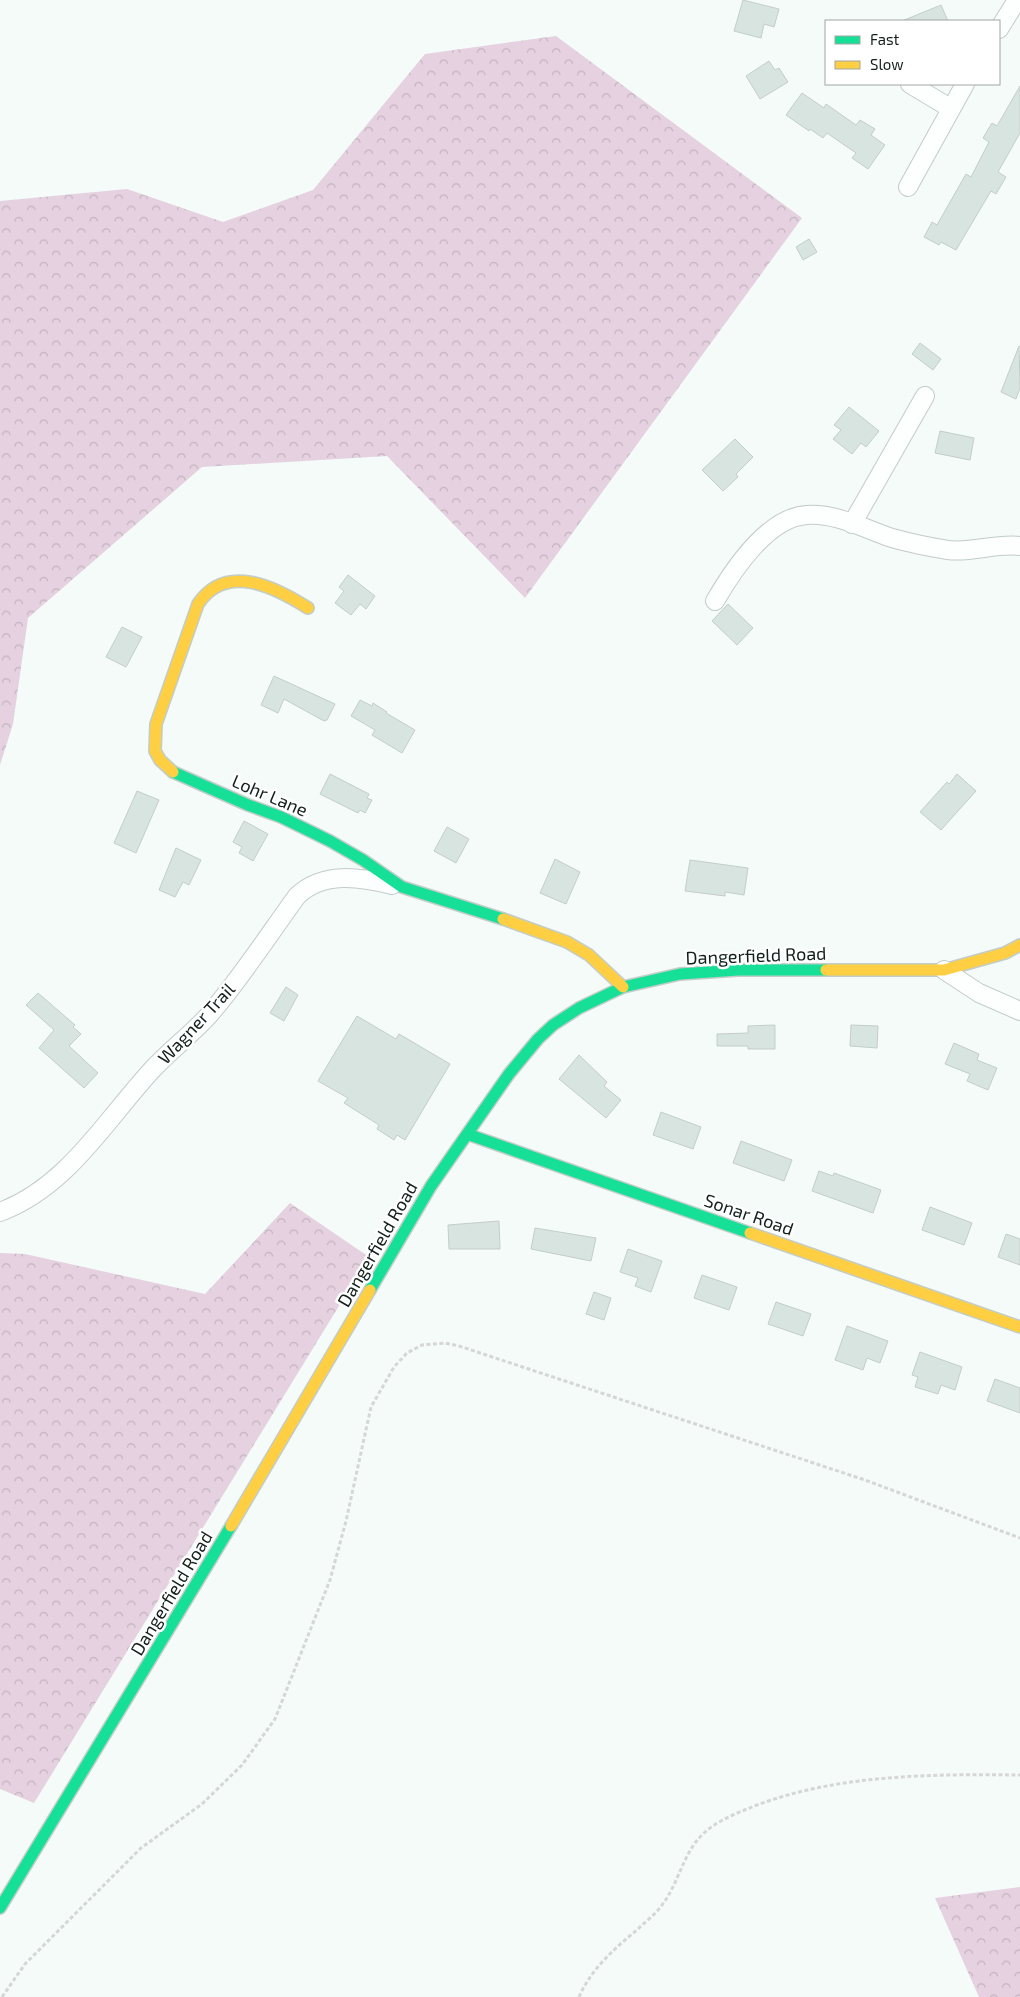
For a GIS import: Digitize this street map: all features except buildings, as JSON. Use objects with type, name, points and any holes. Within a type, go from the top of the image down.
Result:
[{"type":"street","points":[[1000,27],[1017,0]]},
{"type":"street","points":[[912,85],[950,108]]},
{"type":"street","points":[[908,186],[964,85]]},
{"type":"street","points":[[852,524],[925,396]]},
{"type":"street","points":[[715,601],[731,574],[755,545],[787,520],[808,515],[836,519],[893,538],[949,550],[1020,546]]},
{"type":"street","name":"Lohr Lane","points":[[308,608],[274,588],[259,584],[243,582],[228,584],[213,587],[205,593],[198,604],[159,712],[154,743],[155,751],[160,760],[172,772],[240,802],[281,817],[330,841],[363,860],[402,888],[514,922],[567,942],[589,955],[604,967],[623,988]]},
{"type":"street","name":"Wagner Trail","points":[[0,1212],[42,1188],[93,1141],[151,1070],[208,1016],[304,889],[313,884],[339,878],[366,879],[402,888]]},
{"type":"street","name":"Dangerfield Road","points":[[0,1908],[230,1528],[431,1186],[509,1074],[538,1039],[553,1025],[579,1008],[623,988],[680,974],[738,970],[944,970],[1005,953],[1020,945]]},
{"type":"street","points":[[944,970],[979,993],[1020,1011]]},
{"type":"street","name":"Sonar Road","points":[[467,1134],[1020,1327]]},
{"type":"path","points":[[2,1997],[25,1964],[141,1848],[202,1804],[242,1765],[274,1719],[330,1580],[346,1521],[371,1407],[394,1367],[407,1353],[422,1345],[445,1343],[459,1346],[865,1480],[1020,1538]]},
{"type":"path","points":[[579,1997],[588,1979],[602,1962],[662,1905],[697,1841],[717,1824],[735,1814],[764,1802],[803,1791],[839,1784],[969,1774],[1020,1775]]},
{"type":"green space","points":[[556,36],[802,218],[525,598],[387,456],[202,467],[28,618],[13,724],[0,765],[0,201],[127,189],[223,222],[313,190],[425,54]]},
{"type":"green space","points":[[290,1203],[369,1257],[34,1803],[0,1789],[0,1253],[25,1254],[205,1294]]},
{"type":"green space","points":[[1020,1887],[1020,1997],[979,1997],[935,1898]]},
{"type":"traffic: fast","points":[[173,772],[248,805],[281,817],[330,841],[363,860],[402,887],[503,919]]},
{"type":"traffic: fast","points":[[370,1290],[431,1186],[509,1074],[538,1039],[553,1025],[579,1008],[623,987],[680,974],[738,970],[826,970]]},
{"type":"traffic: fast","points":[[467,1134],[750,1233]]},
{"type":"traffic: fast","points":[[0,1908],[231,1526]]},
{"type":"traffic: slow","points":[[173,772],[160,760],[155,751],[156,724],[198,604],[209,591],[222,584],[236,581],[266,586],[308,608]]},
{"type":"traffic: slow","points":[[503,919],[567,942],[589,955],[623,987]]},
{"type":"traffic: slow","points":[[826,970],[944,970],[1005,953],[1020,945]]},
{"type":"traffic: slow","points":[[750,1233],[1020,1327]]},
{"type":"traffic: slow","points":[[231,1526],[370,1290]]}]
